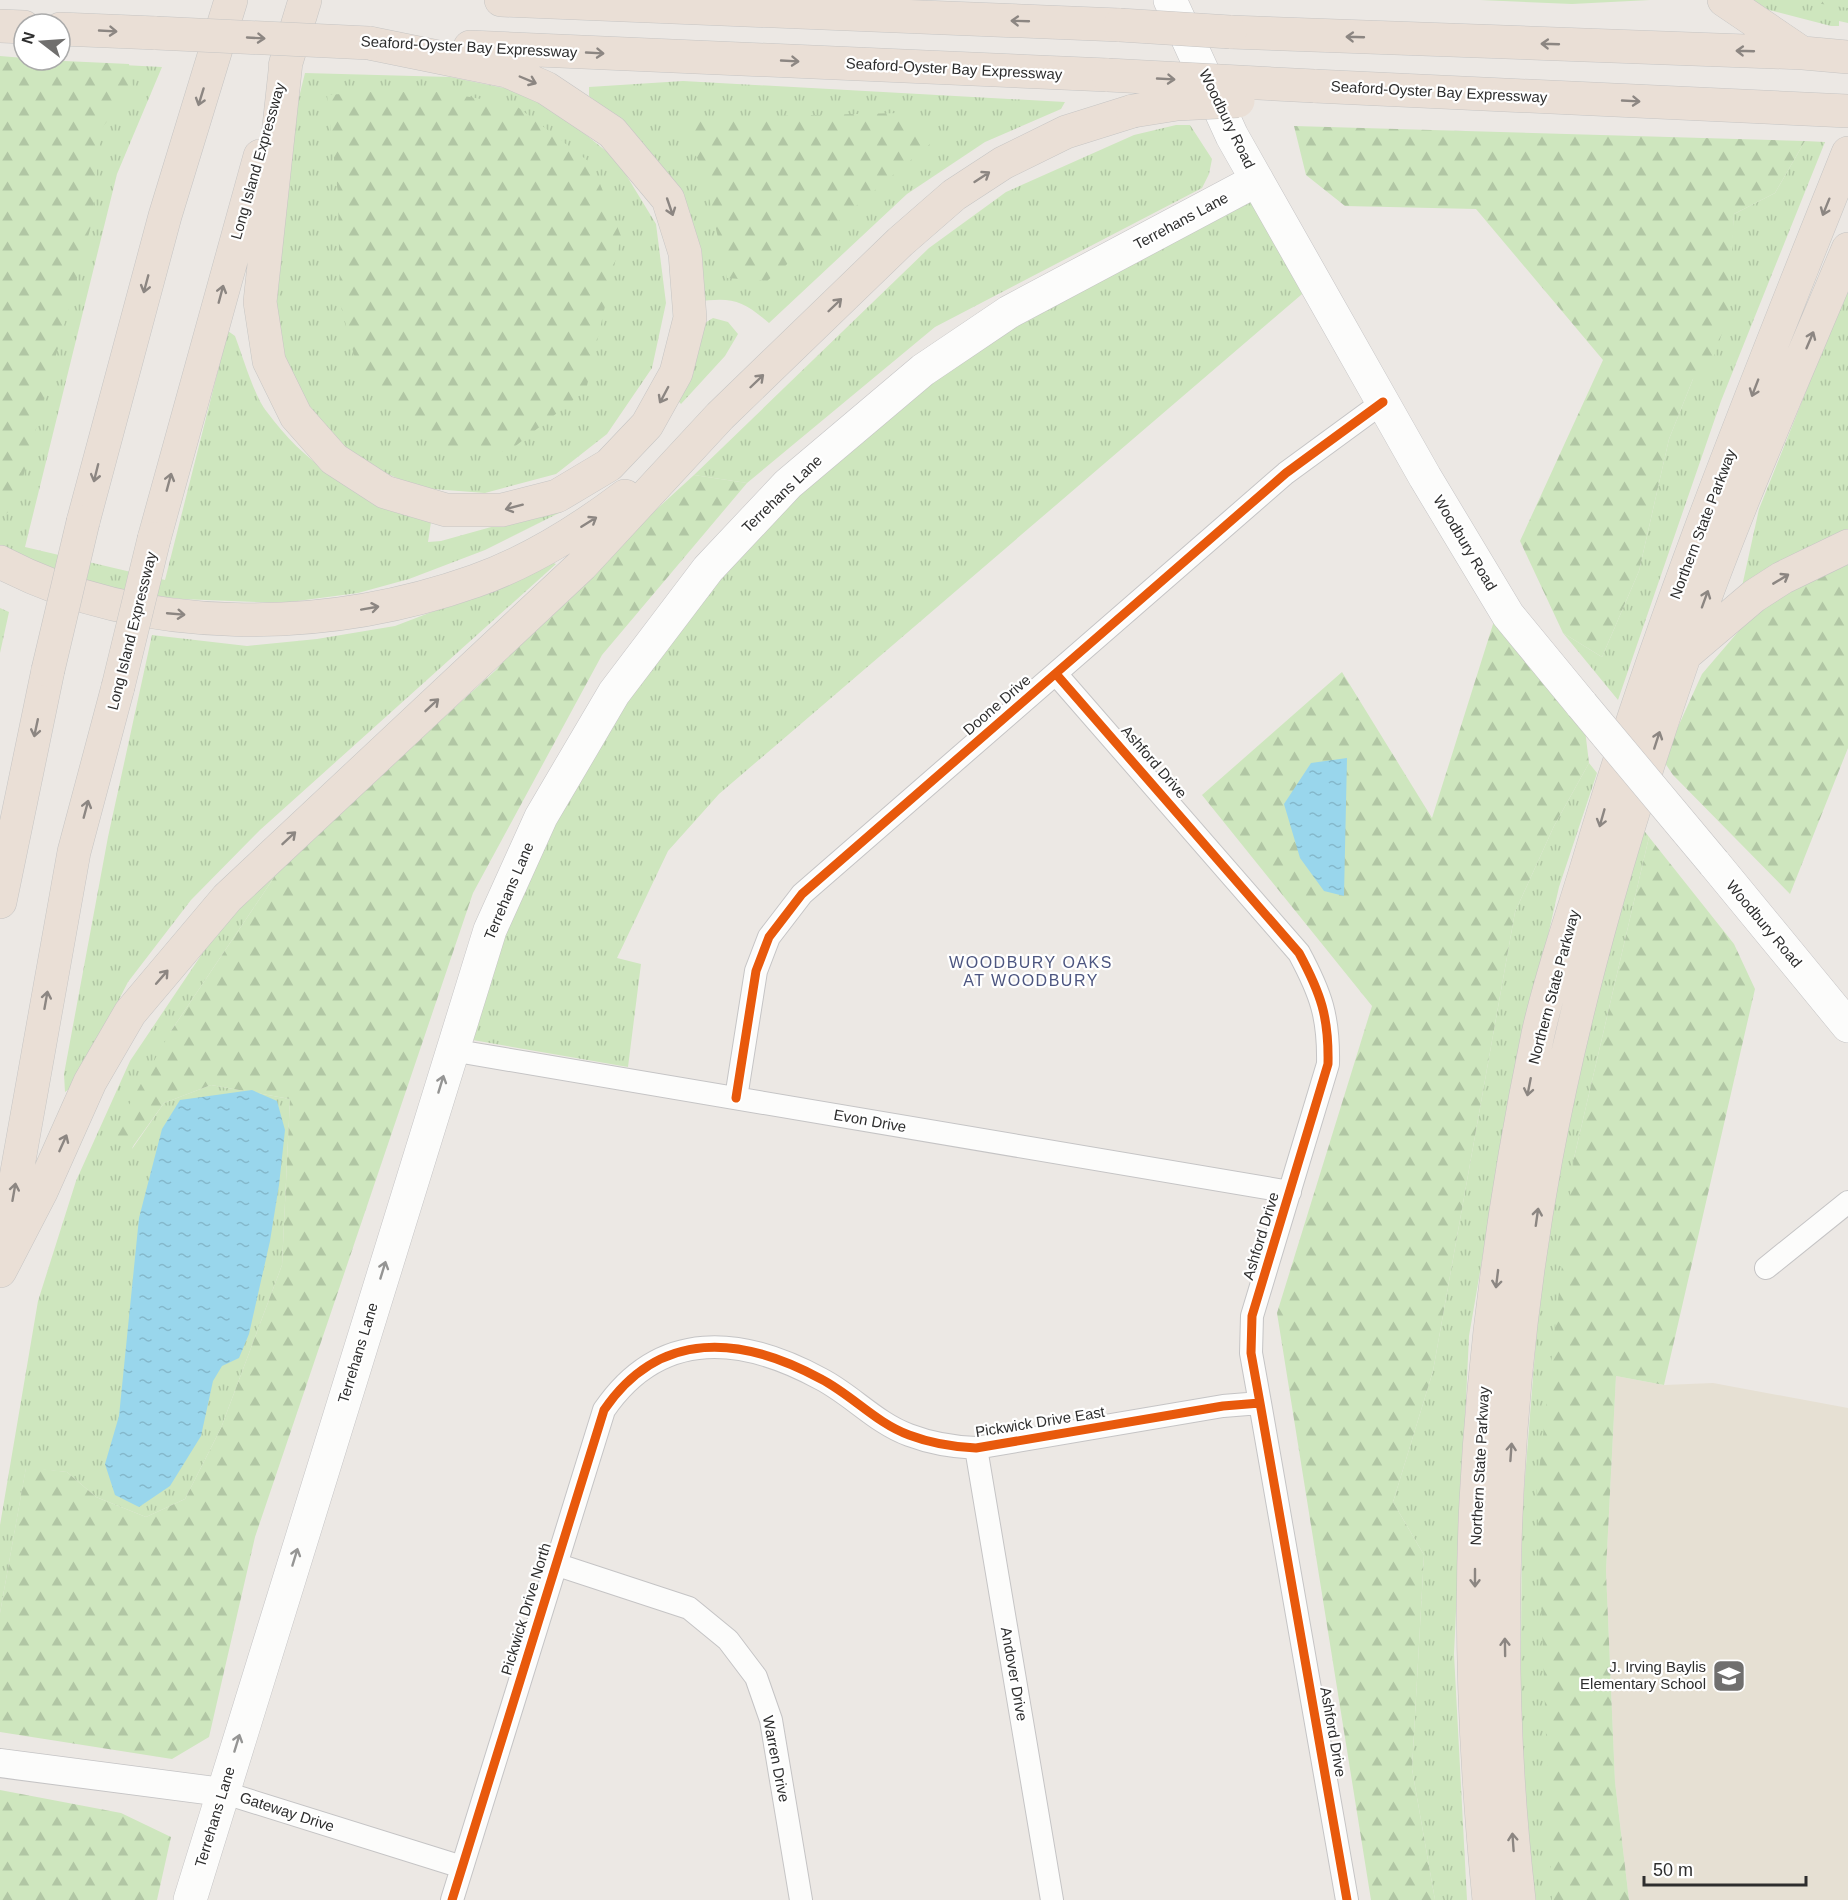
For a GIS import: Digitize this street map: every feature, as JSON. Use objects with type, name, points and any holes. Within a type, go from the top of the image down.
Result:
[{"type":"highway","points":[[0,902],[48,670],[83,522],[165,216],[229,0]]},
{"type":"highway","name":"Long Island Expressway","points":[[0,1271],[74,852],[154,539],[305,0]]},
{"type":"highway","points":[[501,0],[1843,57]]},
{"type":"highway","points":[[1042,0],[1120,25]]},
{"type":"highway","points":[[1724,0],[1803,54]]},
{"type":"highway","name":"Seaford-Oyster Bay Expressway","points":[[72,30],[1108,75],[1318,95]]},
{"type":"highway","points":[[286,62],[260,302],[269,361],[296,416],[334,459],[386,492],[446,510],[502,510],[557,496],[609,465],[647,425],[676,373],[690,318],[685,253],[668,199],[612,132],[546,87],[507,71],[369,43]]},
{"type":"highway","points":[[0,562],[96,600],[168,614],[244,620],[326,616],[403,602],[476,581],[533,555],[592,521],[652,476],[720,416],[900,242],[954,195],[1004,163],[1066,132],[1132,111],[1225,101],[1318,95],[1572,98],[1834,110]]},
{"type":"highway","name":"Northern State Parkway","points":[[1489,1900],[1475,1703],[1475,1505],[1485,1375],[1506,1209],[1539,1029],[1618,761],[1659,642],[1770,349],[1848,153]]},
{"type":"highway","name":"Northern State Parkway","points":[[1519,1900],[1506,1734],[1504,1610],[1506,1528],[1526,1294],[1545,1160],[1588,969],[1619,856],[1685,654],[1754,474],[1848,249]]},
{"type":"highway","points":[[0,1271],[41,1192],[90,1082],[130,1013],[227,898],[582,565],[720,416]]},
{"type":"highway","points":[[1685,654],[1754,596],[1782,578],[1848,546]]},
{"type":"main road","name":"Woodbury Road","points":[[1170,0],[1232,136],[1383,402],[1508,615],[1848,1026]]},
{"type":"main road","name":"Terrehans Lane","points":[[190,1900],[451,1050],[490,930],[541,817],[614,693],[708,569],[788,484],[923,370],[1009,312],[1257,180]]},
{"type":"street","name":"Doone Drive","points":[[736,1098],[756,971],[769,937],[802,894],[1286,473],[1383,402]]},
{"type":"street","name":"Ashford Drive","points":[[1056,674],[1299,953],[1318,988],[1329,1031],[1328,1064],[1251,1324],[1251,1353],[1347,1900]]},
{"type":"street","name":"Evon Drive","points":[[451,1050],[1290,1192]]},
{"type":"street","points":[[1766,1268],[1848,1202]]},
{"type":"street","name":"Pickwick Drive East","points":[[670,1356],[707,1345],[726,1346],[783,1361],[823,1380],[870,1414],[909,1435],[951,1446],[976,1448],[1223,1406],[1260,1403]]},
{"type":"street","name":"Pickwick Drive North","points":[[452,1900],[604,1410],[618,1390],[639,1371],[670,1356]]},
{"type":"street","name":"Andover Drive","points":[[976,1448],[1052,1900]]},
{"type":"street","name":"Warren Drive","points":[[555,1564],[689,1608],[728,1640],[756,1677],[771,1720],[801,1900]]},
{"type":"street","name":"Gateway Drive","points":[[0,1763],[222,1792],[462,1867]]},
{"type":"shaded area","name":"J. Irving Baylis Elementary School","points":[[1616,1376],[1664,1385],[1713,1383],[1848,1408],[1848,1900],[1629,1900],[1615,1782],[1606,1571]]},
{"type":"green space","points":[[1480,0],[1650,0],[1572,4]]},
{"type":"green space","points":[[1752,0],[1848,0],[1848,23],[1839,21],[1839,26],[1831,26],[1769,10]]},
{"type":"green space","points":[[1796,0],[1848,0],[1848,8]]},
{"type":"green space","points":[[0,56],[12,57],[12,72],[72,72],[72,62],[162,67],[117,174],[25,547],[165,580],[228,331],[235,336],[262,405],[284,433],[302,451],[340,481],[383,503],[431,522],[428,542],[441,541],[541,513],[563,511],[485,550],[409,579],[358,593],[282,603],[181,599],[120,591],[0,552]]},
{"type":"green space","points":[[0,58],[12,59],[12,72],[72,72],[72,61],[129,64],[133,88],[101,129],[92,222],[15,507],[0,518]]},
{"type":"green space","points":[[305,73],[450,77],[518,91],[553,108],[617,160],[656,224],[666,303],[652,368],[607,434],[556,474],[485,493],[420,488],[351,458],[309,416],[280,361],[267,297],[285,154]]},
{"type":"green space","points":[[683,81],[1065,102],[1061,109],[985,142],[907,194],[769,323],[743,304],[727,300],[695,302],[627,127],[589,96],[589,87]]},
{"type":"green space","points":[[369,92],[441,92],[515,105],[592,164],[621,236],[586,390],[508,452],[448,447],[360,377],[340,303],[338,194],[327,95]]},
{"type":"green space","points":[[901,113],[936,139],[767,281],[727,278],[704,175],[681,118]]},
{"type":"green space","points":[[1176,125],[1190,125],[1212,159],[1209,174],[1202,188],[935,327],[747,483],[694,475],[929,248],[1006,192],[1134,135]]},
{"type":"green space","points":[[1294,126],[1805,141],[1775,193],[1734,214],[1729,313],[1709,371],[1693,379],[1669,439],[1639,571],[1602,657],[1563,633],[1520,541],[1603,360],[1476,209],[1345,206],[1306,175]]},
{"type":"green space","points":[[1805,141],[1825,142],[1721,401],[1618,700],[1563,633],[1602,657],[1639,571],[1669,439],[1693,379],[1732,239],[1734,214],[1775,193]]},
{"type":"green space","points":[[1257,180],[1315,283],[719,794],[668,851],[617,958],[641,964],[628,1067],[467,1039],[497,935],[619,702],[719,566],[912,392],[1143,242]]},
{"type":"green space","points":[[1848,286],[1848,534],[1741,591],[1759,509]]},
{"type":"green space","points":[[713,318],[728,322],[738,334],[725,356],[681,404],[670,392],[698,327]]},
{"type":"green space","points":[[694,475],[747,483],[602,655],[473,893],[255,1537],[209,1737],[172,1759],[0,1732],[0,1613],[26,1467],[67,1472],[96,1497],[146,1517],[185,1499],[221,1428],[282,1265],[290,1099],[211,1085],[164,1103],[131,1149],[113,1133],[171,1031],[285,861],[496,670],[552,605]]},
{"type":"green space","points":[[551,562],[556,564],[260,830],[191,900],[128,982],[75,1085],[65,1092],[64,1074],[108,837],[152,635],[247,646],[317,639],[395,626],[479,594]]},
{"type":"green space","points":[[1848,562],[1848,748],[1790,894],[1673,775],[1663,760],[1702,674],[1749,619],[1821,570]]},
{"type":"green space","points":[[1500,602],[1582,705],[1589,763],[1554,826],[1515,912],[1433,1371],[1393,1502],[1424,1555],[1412,1769],[1435,1900],[1371,1900],[1277,1313],[1372,1006],[1202,795],[1342,672],[1432,818]]},
{"type":"green space","points":[[0,608],[9,612],[0,653]]},
{"type":"green space","points":[[1589,763],[1597,773],[1559,887],[1505,1126],[1469,1336],[1454,1654],[1467,1900],[1435,1900],[1412,1769],[1424,1555],[1393,1502],[1433,1371],[1515,912],[1554,826]]},
{"type":"green space","points":[[1642,828],[1649,837],[1574,1158],[1552,1900],[1534,1900],[1520,1771],[1522,1516],[1540,1289],[1584,1027]]},
{"type":"green space","points":[[1649,837],[1734,944],[1755,989],[1664,1385],[1616,1376],[1606,1571],[1615,1782],[1629,1900],[1552,1900],[1537,1489],[1574,1158]]},
{"type":"green space","points":[[285,861],[171,1031],[132,1149],[164,1103],[211,1085],[290,1099],[282,1265],[221,1428],[185,1499],[146,1517],[96,1497],[67,1472],[26,1468],[0,1613],[0,1525],[38,1301],[76,1181],[130,1061],[214,936]]},
{"type":"green space","points":[[0,1790],[121,1813],[171,1837],[157,1900],[0,1900]]},
{"type":"water","points":[[1347,758],[1344,896],[1324,891],[1300,858],[1284,804],[1311,763]]},
{"type":"water","points":[[252,1090],[277,1101],[285,1130],[270,1241],[249,1334],[239,1358],[222,1366],[213,1381],[201,1436],[170,1486],[139,1507],[115,1495],[105,1464],[119,1416],[139,1218],[162,1129],[180,1100]]},
{"type":"cycle path","points":[[736,1098],[756,971],[769,937],[802,894],[1286,473],[1383,402]]},
{"type":"cycle path","points":[[1056,674],[1299,953],[1322,1006],[1327,1033],[1328,1064],[1252,1316],[1251,1353],[1347,1900]]},
{"type":"cycle path","points":[[452,1900],[604,1410],[626,1383],[650,1365],[676,1353],[704,1348],[732,1348],[762,1354],[821,1379],[897,1430],[942,1444],[976,1448],[1223,1406],[1260,1403]]},
{"type":"place","name":"J. Irving Baylis Elementary School","points":[[1729,1676]]},
{"type":"district","name":"WOODBURY OAKS AT WOODBURY","points":[[1031,971]]}]
